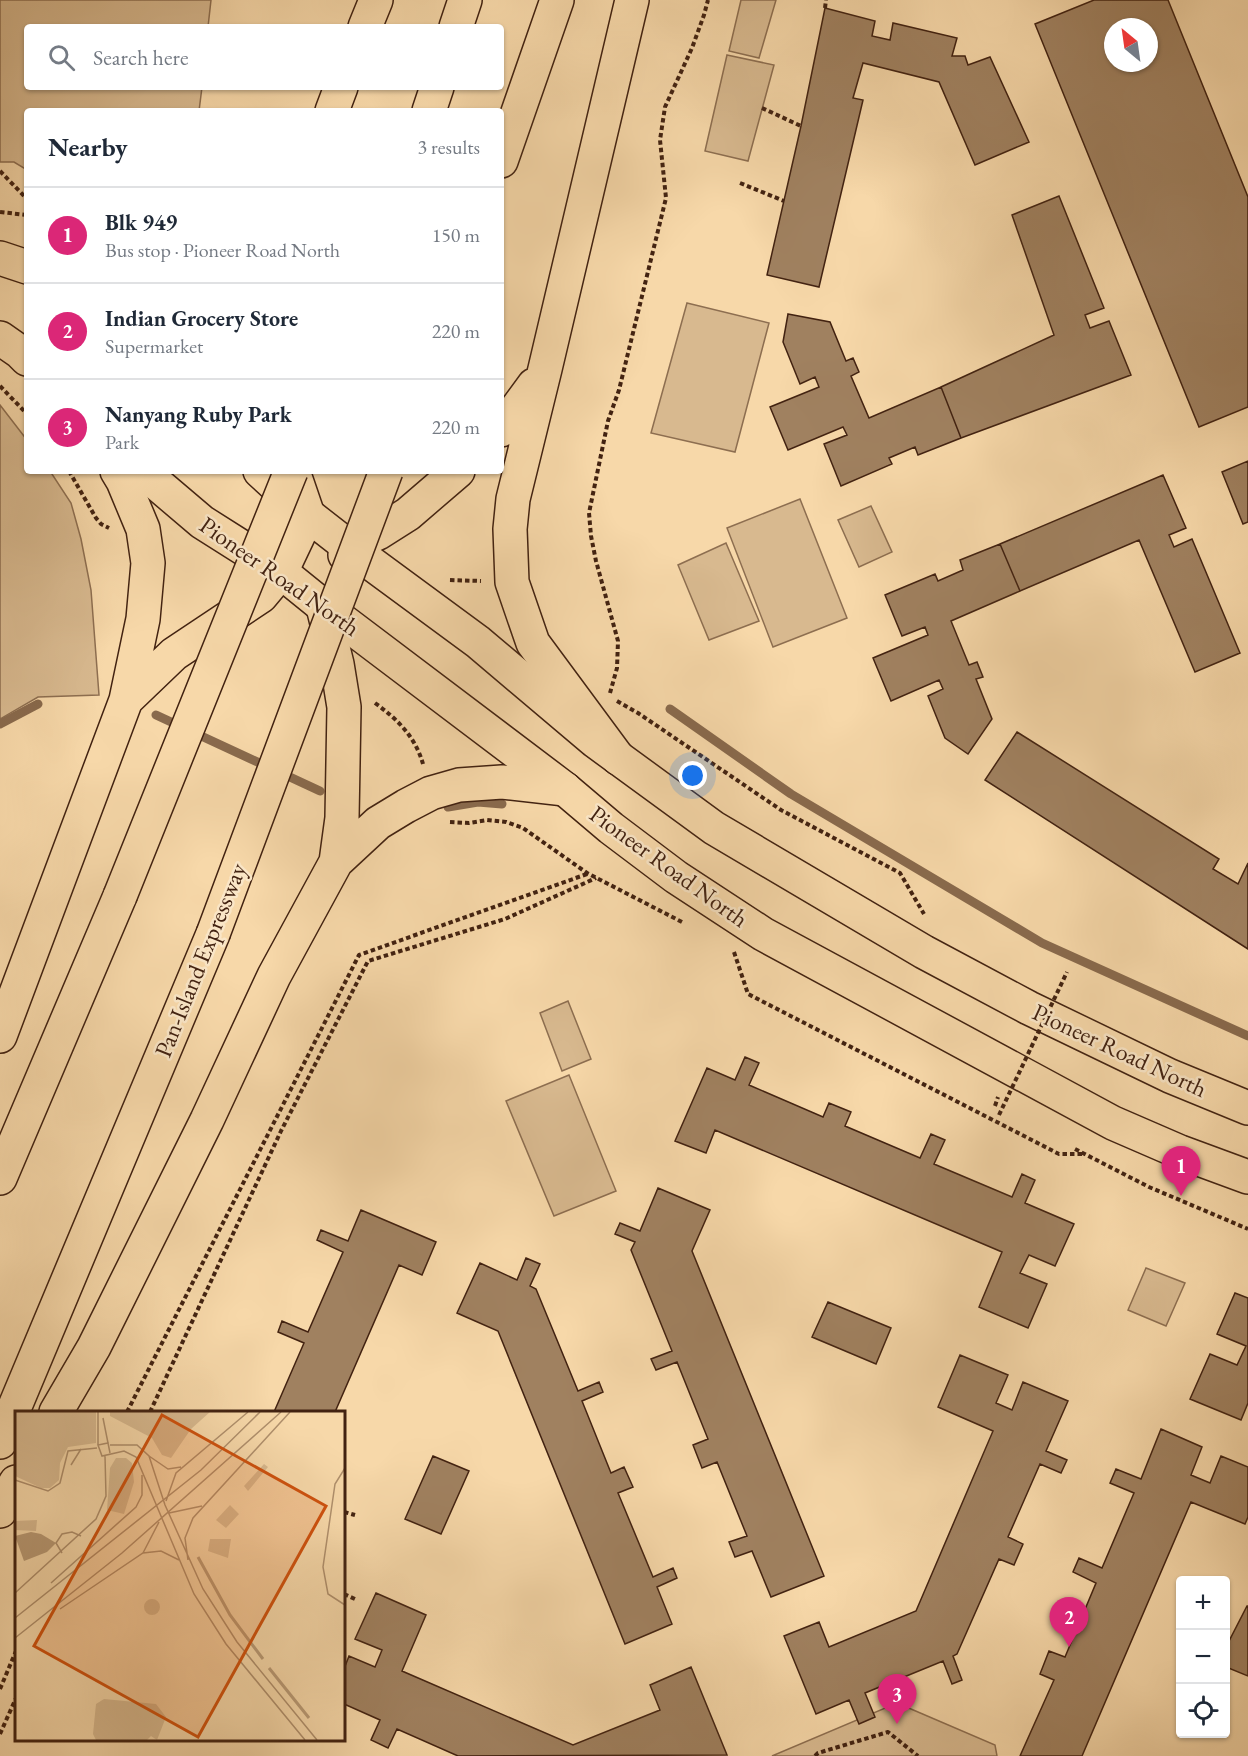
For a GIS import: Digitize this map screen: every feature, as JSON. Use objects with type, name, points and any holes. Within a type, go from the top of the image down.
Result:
[{"type":"main road","points":[[366,24],[376,0]]},
{"type":"main road","points":[[457,24],[465,0]]},
{"type":"main road","points":[[504,152],[557,0]]},
{"type":"main road","points":[[618,758],[533,643],[512,582],[510,529],[513,500],[632,0]]},
{"type":"main road","points":[[333,108],[340,90]]},
{"type":"main road","points":[[430,108],[436,90]]},
{"type":"main road","points":[[0,258],[24,266]]},
{"type":"main road","points":[[0,338],[24,356]]},
{"type":"main road","points":[[504,426],[545,369]]},
{"type":"main road","points":[[0,1036],[126,700],[144,618],[148,563],[143,529],[119,474]]},
{"type":"main road","name":"Pioneer Road North","points":[[146,474],[202,522],[281,572],[676,877],[763,934],[1113,1123],[1180,1152],[1248,1177]]},
{"type":"main road","name":"Pioneer Road North","points":[[263,474],[308,515],[478,642],[595,741],[714,828],[924,952],[1029,1008],[1170,1076],[1248,1108]]},
{"type":"main road","points":[[0,1178],[120,896],[291,474]]},
{"type":"main road","points":[[126,700],[174,654],[261,596],[281,572],[308,515],[293,474]]},
{"type":"main road","name":"Pan-Island Expressway","points":[[0,1442],[213,934],[385,474]]},
{"type":"main road","points":[[336,862],[342,818],[345,707],[323,606],[349,547],[378,533],[408,514],[455,474]]},
{"type":"main road","points":[[57,1411],[94,1347],[207,1120],[274,976],[336,862],[378,824],[431,793],[459,785],[502,782],[564,789]]},
{"type":"main road","points":[[0,1511],[15,1484]]},
{"type":"path","points":[[708,0],[692,48],[665,107],[660,140],[666,198],[619,390],[608,421],[589,513],[596,561],[618,641],[617,668],[609,696],[638,713],[781,810],[900,873],[924,914],[933,919]]},
{"type":"path","points":[[825,8],[826,0]]},
{"type":"path","points":[[762,108],[801,126]]},
{"type":"path","points":[[0,171],[24,196]]},
{"type":"path","points":[[740,183],[784,201]]},
{"type":"path","points":[[0,212],[24,215]]},
{"type":"path","points":[[0,386],[24,411]]},
{"type":"path","points":[[445,580],[512,582]]},
{"type":"path","points":[[129,1411],[359,955],[587,873],[683,922]]},
{"type":"path","points":[[151,1411],[281,1131],[368,961],[505,919],[596,878]]},
{"type":"path","points":[[732,946],[748,994],[1059,1154],[1082,1154]]},
{"type":"path","points":[[999,1115],[1067,972]]},
{"type":"path","points":[[1075,1149],[1149,1187],[1248,1228]]},
{"type":"path","points":[[345,1512],[355,1515]]},
{"type":"path","points":[[345,1594],[357,1600]]},
{"type":"path","points":[[0,1689],[15,1653]]},
{"type":"path","points":[[0,1734],[15,1700]]},
{"type":"path","points":[[815,1756],[818,1753],[888,1732],[918,1756]]},
{"type":"shaded area","points":[[0,0],[211,0],[208,24],[24,24],[24,90],[202,90],[199,108],[24,108],[24,168],[14,162],[0,162]]},
{"type":"shaded area","points":[[741,0],[776,0],[759,58],[729,51]]},
{"type":"shaded area","points":[[727,55],[774,65],[748,161],[705,151]]},
{"type":"shaded area","points":[[687,303],[769,323],[735,452],[651,433]]},
{"type":"shaded area","points":[[0,405],[24,436],[24,474],[52,474],[71,503],[91,590],[99,695],[38,697],[0,719]]},
{"type":"shaded area","points":[[800,499],[847,618],[773,647],[727,528]]},
{"type":"shaded area","points":[[871,506],[892,552],[859,567],[838,520]]},
{"type":"shaded area","points":[[726,543],[759,621],[709,640],[678,565]]},
{"type":"shaded area","points":[[568,1001],[591,1059],[562,1071],[540,1013]]},
{"type":"shaded area","points":[[569,1075],[616,1191],[554,1216],[506,1101]]},
{"type":"shaded area","points":[[1146,1268],[1185,1283],[1166,1326],[1128,1310]]},
{"type":"shaded area","points":[[897,1703],[995,1745],[997,1756],[772,1756]]},
{"type":"building","points":[[1094,0],[1168,0],[1248,197],[1248,407],[1199,427],[1035,24]]},
{"type":"building","points":[[825,8],[875,21],[872,36],[890,40],[893,23],[957,38],[952,56],[965,56],[968,65],[990,57],[1029,142],[975,165],[939,82],[863,63],[853,98],[863,100],[819,287],[767,275]]},
{"type":"building","points":[[1059,196],[1104,308],[1085,315],[1090,328],[1109,321],[1131,375],[961,438],[941,387],[1054,335],[1012,215]]},
{"type":"building","points":[[788,314],[830,322],[846,361],[853,358],[859,372],[851,376],[869,418],[941,387],[961,438],[918,455],[915,447],[889,458],[892,464],[841,486],[824,444],[847,435],[843,427],[788,450],[770,407],[819,387],[815,377],[800,384],[783,342]]},
{"type":"building","points":[[1248,461],[1248,522],[1243,524],[1222,472]]},
{"type":"building","points":[[1163,475],[1186,528],[1169,535],[1174,547],[1192,539],[1240,653],[1195,672],[1139,540],[1020,591],[1000,544]]},
{"type":"building","points":[[1000,544],[1020,591],[951,621],[969,665],[977,662],[983,677],[976,679],[992,719],[968,754],[945,738],[928,696],[943,689],[939,680],[891,701],[873,658],[928,635],[925,627],[902,636],[885,595],[935,574],[938,581],[963,570],[960,560]]},
{"type":"building","points":[[1017,732],[1219,859],[1213,869],[1238,884],[1248,863],[1248,949],[985,780]]},
{"type":"building","points":[[745,1057],[759,1063],[749,1085],[823,1117],[829,1103],[851,1112],[845,1126],[920,1158],[931,1134],[945,1140],[934,1164],[1012,1197],[1022,1174],[1035,1180],[1025,1203],[1074,1224],[1055,1266],[1029,1255],[1020,1273],[1047,1284],[1028,1328],[979,1307],[1002,1252],[715,1130],[706,1153],[675,1141],[707,1068],[735,1080]]},
{"type":"building","points":[[658,1188],[710,1210],[692,1251],[824,1576],[771,1597],[752,1551],[735,1557],[729,1542],[747,1536],[717,1462],[702,1468],[693,1445],[708,1439],[677,1362],[656,1370],[651,1359],[672,1351],[631,1250],[635,1242],[615,1234],[620,1223],[640,1231]]},
{"type":"building","points":[[361,1210],[436,1242],[422,1275],[399,1265],[335,1411],[274,1411],[304,1343],[278,1332],[282,1321],[308,1332],[343,1252],[317,1240],[321,1230],[348,1241]]},
{"type":"building","points":[[526,1258],[540,1264],[530,1286],[536,1289],[578,1391],[599,1382],[603,1392],[582,1401],[611,1473],[624,1467],[633,1487],[618,1493],[653,1577],[673,1568],[677,1578],[657,1587],[672,1624],[625,1644],[498,1331],[457,1313],[480,1263],[517,1280]]},
{"type":"building","points":[[1235,1293],[1248,1298],[1248,1403],[1241,1420],[1190,1399],[1210,1354],[1237,1365],[1246,1346],[1217,1334]]},
{"type":"building","points":[[828,1302],[891,1328],[876,1364],[812,1337]]},
{"type":"building","points":[[960,1355],[1008,1375],[996,1403],[1012,1410],[1023,1382],[1068,1401],[1046,1451],[1067,1460],[1061,1473],[1040,1464],[1008,1537],[1023,1544],[1014,1565],[999,1559],[957,1654],[953,1656],[962,1680],[952,1684],[943,1661],[865,1693],[875,1717],[859,1724],[849,1700],[816,1714],[784,1636],[819,1622],[829,1647],[916,1611],[993,1431],[938,1407]]},
{"type":"building","points":[[1161,1429],[1202,1447],[1191,1475],[1210,1483],[1221,1456],[1248,1467],[1248,1517],[1245,1524],[1191,1502],[1082,1756],[1020,1756],[1054,1680],[1040,1674],[1049,1651],[1065,1657],[1096,1583],[1073,1572],[1079,1558],[1102,1568],[1134,1493],[1110,1483],[1116,1469],[1141,1479]]},
{"type":"building","points":[[433,1456],[469,1471],[441,1534],[405,1519]]},
{"type":"building","points":[[376,1593],[426,1615],[402,1671],[573,1745],[660,1710],[650,1685],[691,1667],[727,1755],[458,1756],[397,1729],[388,1748],[371,1740],[380,1720],[345,1704],[345,1666],[349,1656],[375,1667],[382,1650],[355,1639]]},
{"type":"building","points":[[1248,1606],[1248,1676],[1230,1669],[1230,1639]]},
{"type":"waterway","points":[[0,724],[38,704]]},
{"type":"waterway","points":[[670,709],[791,794],[1042,943],[1248,1036]]},
{"type":"waterway","points":[[156,715],[320,791]]},
{"type":"waterway","points":[[448,807],[478,802],[502,804]]},
{"type":"place","name":"Blk 949","points":[[1181,1196]]},
{"type":"place","name":"Indian Grocery Store","points":[[1069,1647]]},
{"type":"place","name":"Nanyang Ruby Park","points":[[897,1724]]}]
